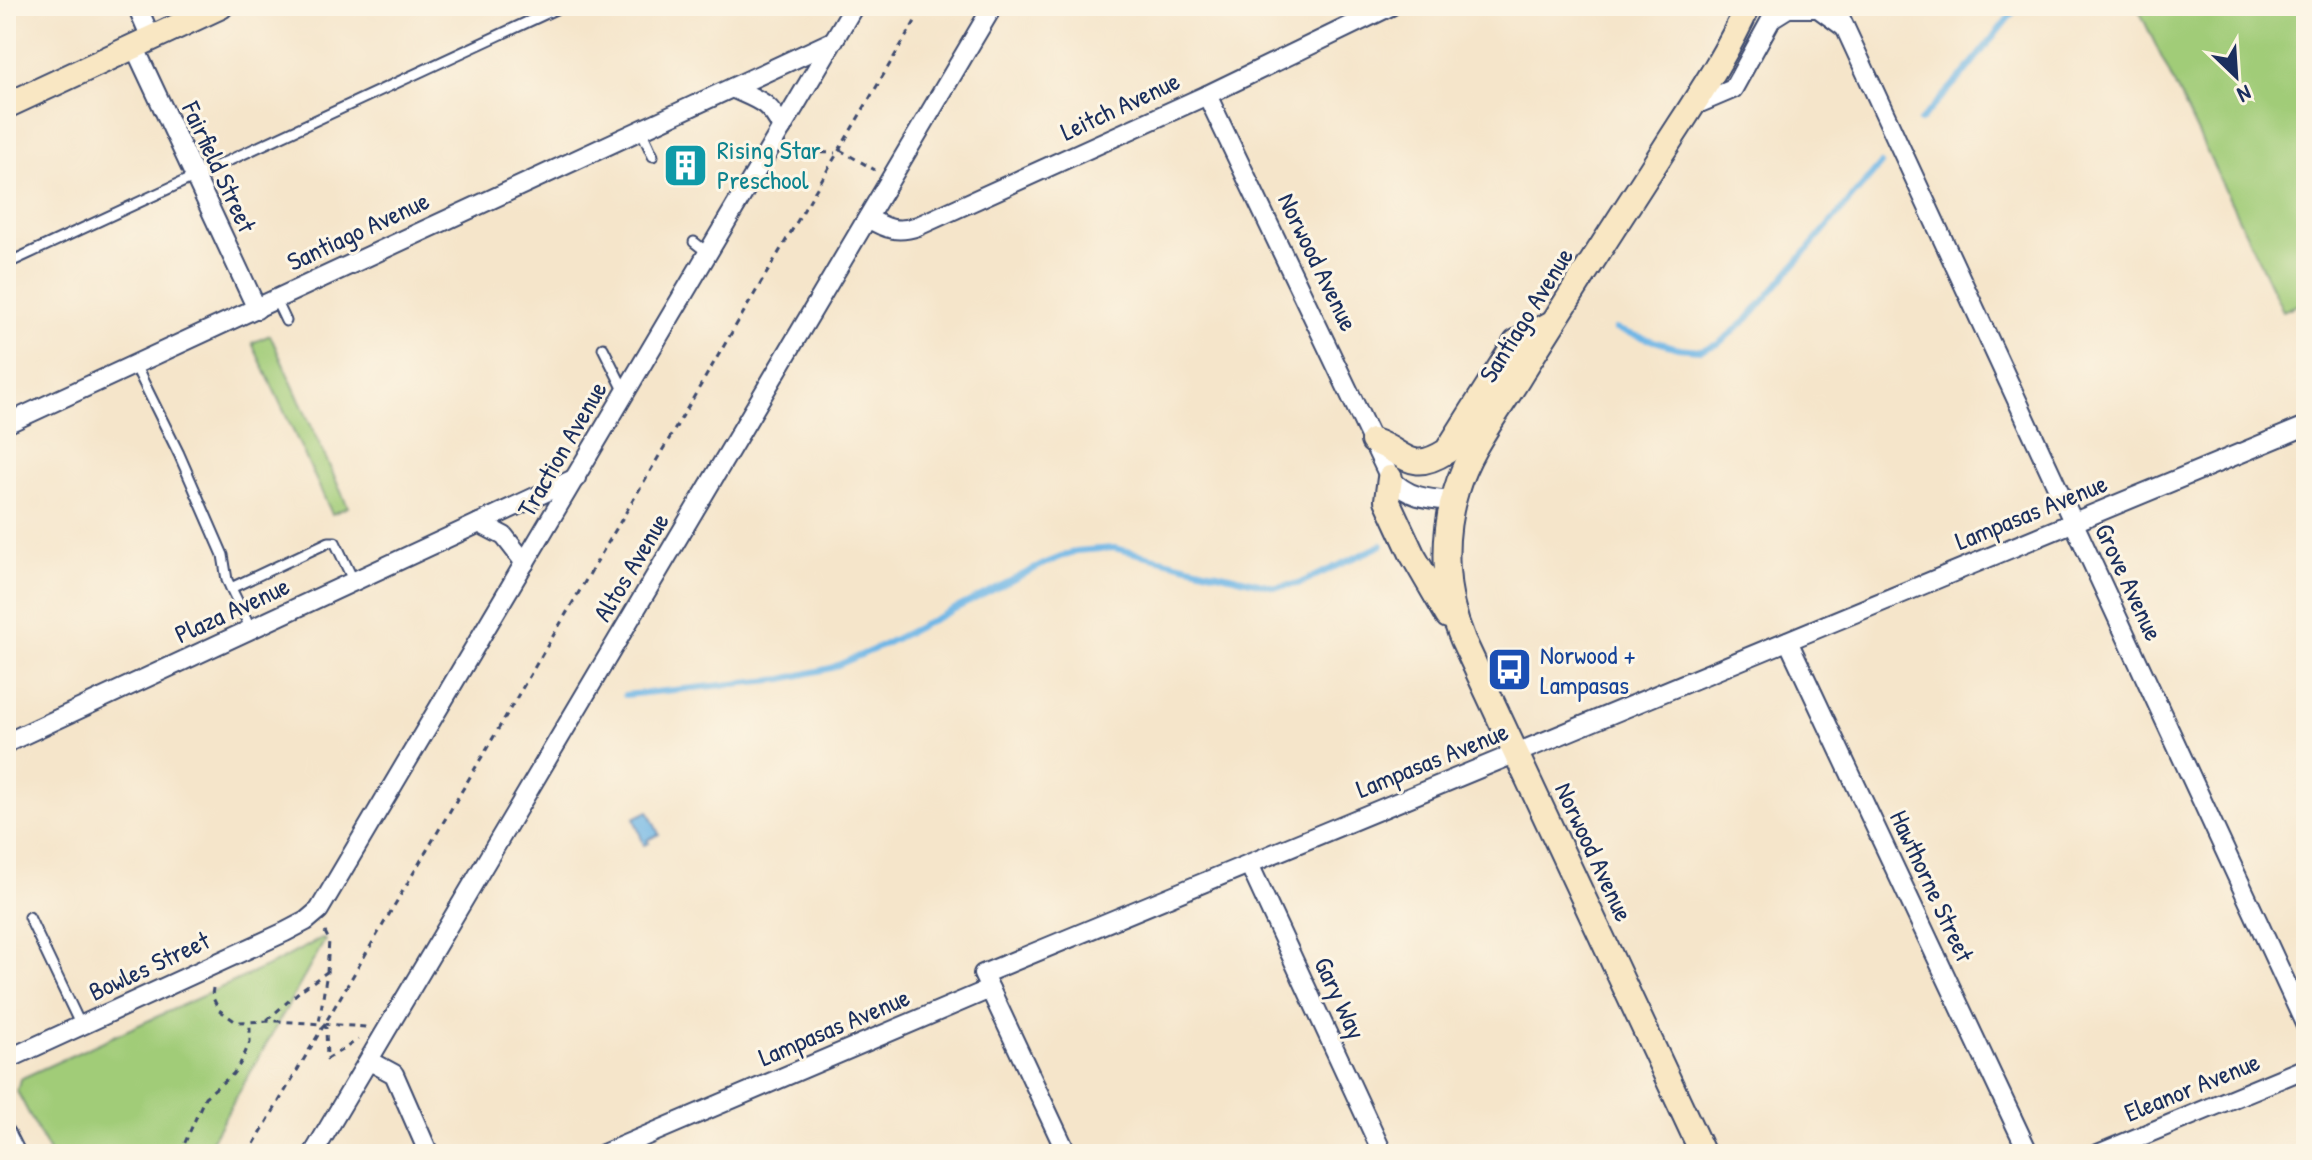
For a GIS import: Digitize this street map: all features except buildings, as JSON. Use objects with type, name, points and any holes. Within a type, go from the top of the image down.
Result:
[{"type":"main road","points":[[6,106],[221,6]]},
{"type":"main road","name":"Santiago Avenue","points":[[1446,570],[1453,501],[1464,469],[1552,323],[1693,106],[1748,6]]},
{"type":"main road","points":[[1373,441],[1417,463],[1432,460],[1447,451],[1516,342],[1552,323]]},
{"type":"main road","points":[[1390,478],[1387,500],[1412,554],[1463,640]]},
{"type":"main road","name":"Norwood Avenue","points":[[1446,570],[1455,622],[1703,1154]]},
{"type":"street","name":"Fairfield Street","points":[[137,6],[143,42],[194,176],[257,309]]},
{"type":"street","name":"Traction Avenue","points":[[312,916],[333,889],[576,478],[701,247],[782,128],[854,6]]},
{"type":"street","name":"Altos Avenue","points":[[313,1154],[993,6]]},
{"type":"street","name":"Leitch Avenue","points":[[868,218],[887,230],[914,228],[1207,95],[1391,6]]},
{"type":"street","name":"Grove Avenue","points":[[1837,6],[2306,1026]]},
{"type":"street","points":[[1693,106],[1733,89],[1772,18],[1788,8],[1818,8],[1846,28]]},
{"type":"street","name":"Santiago Avenue","points":[[6,424],[833,41]]},
{"type":"street","points":[[732,88],[763,101],[775,113],[782,128]]},
{"type":"street","name":"Norwood Avenue","points":[[1207,95],[1390,478]]},
{"type":"street","name":"Lampasas Avenue","points":[[603,1154],[990,989],[983,974],[2306,426]]},
{"type":"street","name":"Plaza Avenue","points":[[6,743],[576,478]]},
{"type":"street","points":[[1390,478],[1408,494],[1453,501]]},
{"type":"street","points":[[479,523],[504,536],[525,563]]},
{"type":"street","name":"Hawthorne Street","points":[[1788,641],[2029,1154]]},
{"type":"street","name":"Gary Way","points":[[1249,864],[1383,1154]]},
{"type":"street","name":"Bowles Street","points":[[6,1060],[285,932],[312,916]]},
{"type":"street","points":[[990,989],[1067,1154]]},
{"type":"street","points":[[370,1061],[394,1074],[429,1154]]},
{"type":"street","name":"Eleanor Avenue","points":[[2098,1154],[2306,1068]]},
{"type":"street","points":[[6,1134],[16,1154]]},
{"type":"lane","points":[[6,264],[562,6]]},
{"type":"lane","points":[[641,130],[653,156]]},
{"type":"lane","points":[[276,300],[286,321]]},
{"type":"lane","points":[[603,348],[625,392]]},
{"type":"lane","points":[[135,365],[179,454],[223,555],[231,588],[251,629]]},
{"type":"lane","points":[[231,588],[329,542],[335,542],[354,582]]},
{"type":"lane","points":[[29,917],[81,1026]]},
{"type":"path","points":[[248,1154],[321,1024],[924,6]]},
{"type":"path","points":[[786,152],[838,151],[874,169]]},
{"type":"path","points":[[213,988],[212,996],[225,1016],[236,1022],[266,1021],[321,1024],[366,1026],[372,1028],[329,1059],[321,1024],[329,940],[325,932]]},
{"type":"path","points":[[266,1021],[327,972]]},
{"type":"path","points":[[180,1154],[205,1097],[233,1074],[240,1064],[250,1042],[250,1023]]},
{"type":"green space","points":[[2137,6],[2306,6],[2306,318],[2299,304],[2283,311]]},
{"type":"green space","points":[[270,335],[348,507],[332,514],[252,343]]},
{"type":"green space","points":[[322,938],[325,940],[204,1154],[50,1154],[17,1091],[20,1079],[277,962]]},
{"type":"water","points":[[648,811],[659,834],[644,845],[634,818]]},
{"type":"waterway","points":[[1920,121],[1965,72],[2018,6]]},
{"type":"waterway","points":[[1615,329],[1677,348],[1701,350],[1718,344],[1748,319],[1881,164]]},
{"type":"waterway","points":[[625,695],[783,679],[831,668],[1076,551],[1114,548],[1275,587],[1298,584],[1382,545]]},
{"type":"place","name":"Rising Star Preschool","points":[[686,165]]},
{"type":"place","name":"Norwood + Lampasas","points":[[1509,670]]}]
